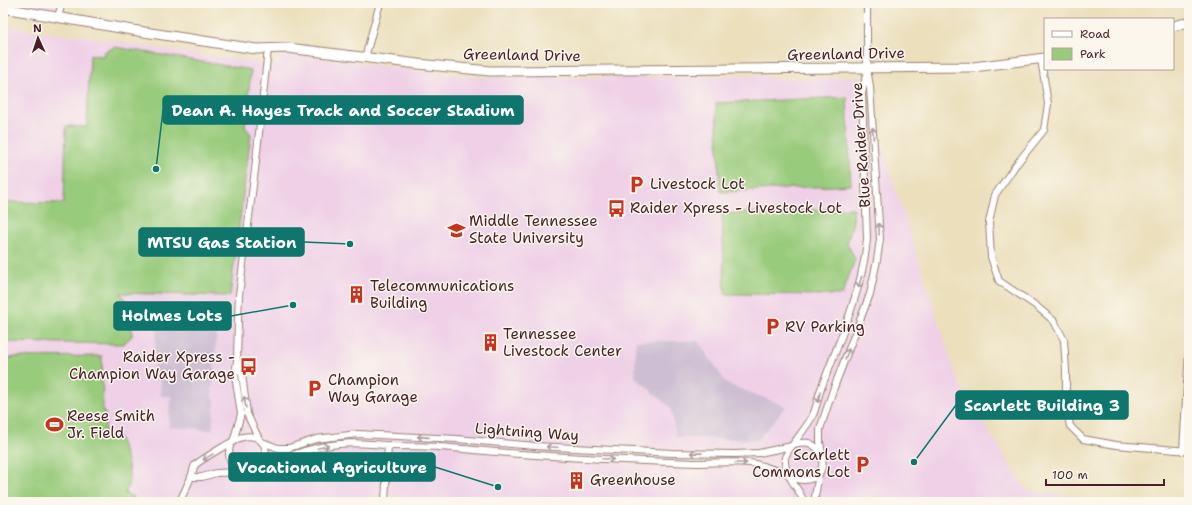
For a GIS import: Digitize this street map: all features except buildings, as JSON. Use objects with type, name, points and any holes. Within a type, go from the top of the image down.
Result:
[{"type":"street","points":[[58,17],[62,3]]},
{"type":"street","points":[[365,58],[380,3]]},
{"type":"street","points":[[866,3],[867,68]]},
{"type":"street","name":"Greenland Drive","points":[[3,8],[178,38],[256,49],[288,48],[365,58],[490,71],[973,67],[1043,58]]},
{"type":"street","points":[[1174,26],[1189,22]]},
{"type":"street","points":[[238,361],[242,374],[247,414],[260,440],[266,448],[266,457],[260,469],[253,473],[246,474],[235,469],[229,461],[228,453],[241,414],[235,375],[238,361],[240,289],[268,49]]},
{"type":"street","name":"Blue Raider Drive","points":[[793,445],[809,424],[814,414],[820,389],[861,281],[866,257],[867,239],[862,94],[867,68]]},
{"type":"street","name":"Blue Raider Drive","points":[[822,457],[820,429],[833,390],[870,294],[880,239],[870,87],[867,68]]},
{"type":"street","points":[[1044,70],[1048,104],[1044,130],[1015,166],[995,195],[988,222],[991,257],[999,280],[1035,305],[1054,321],[1064,340],[1066,405],[1070,426],[1083,439],[1116,445],[1186,451],[1189,351]]},
{"type":"street","name":"Lightning Way","points":[[260,440],[278,448],[289,448],[316,439],[358,434],[441,438],[535,446],[672,453],[743,454],[759,453],[793,445]]},
{"type":"street","points":[[180,502],[194,467],[203,459],[242,436],[250,436],[260,440]]},
{"type":"street","points":[[804,502],[789,474],[785,464],[785,456],[793,445],[809,443],[816,447],[821,453],[822,457],[822,464],[814,502]]},
{"type":"street","name":"Lightning Way","points":[[260,469],[292,455],[323,446],[340,444],[388,445],[597,458],[750,463],[789,474]]},
{"type":"street","points":[[385,502],[388,445]]},
{"type":"street","points":[[191,477],[202,477],[216,473],[240,472]]},
{"type":"street","points":[[789,474],[803,481],[810,480],[819,474]]},
{"type":"shaded area","points":[[3,3],[62,3],[58,17],[3,8]]},
{"type":"shaded area","name":"Middle Tennessee State University","points":[[3,25],[41,32],[78,35],[162,49],[276,65],[279,57],[288,54],[446,74],[486,77],[752,76],[794,79],[859,76],[958,382],[1026,490],[1109,502],[3,502]]},
{"type":"shaded area","points":[[157,324],[217,329],[212,395],[212,399],[215,399],[212,430],[168,427],[171,396],[160,396],[161,382],[153,378]]},
{"type":"shaded area","points":[[636,341],[698,341],[727,384],[786,406],[758,440],[676,437],[671,408],[635,377]]},
{"type":"green space","points":[[115,47],[251,70],[245,127],[251,134],[230,296],[120,293],[132,307],[132,336],[123,344],[3,342],[3,206],[5,206],[5,202],[64,203],[66,126],[87,127],[90,55],[103,56],[104,52]]},
{"type":"green space","points":[[847,97],[851,185],[720,192],[716,103]]},
{"type":"green space","points":[[854,208],[853,221],[847,243],[855,259],[842,295],[725,294],[722,214]]},
{"type":"green space","name":"Reese Smith Jr. Field","points":[[102,356],[105,437],[119,438],[129,473],[128,487],[125,494],[134,497],[133,502],[3,502],[3,360],[15,357]]},
{"type":"place","name":"Dean A. Hayes Track and Soccer Stadium","points":[[156,169]]},
{"type":"place","name":"Livestock Lot","points":[[637,184]]},
{"type":"place","name":"Raider Xpress - Livestock Lot","points":[[617,208]]},
{"type":"place","name":"Middle Tennessee State University","points":[[456,230]]},
{"type":"place","name":"MTSU Gas Station","points":[[350,244]]},
{"type":"place","name":"Telecommunications Building","points":[[357,295]]},
{"type":"place","name":"Holmes Lots","points":[[293,305]]},
{"type":"place","name":"RV Parking","points":[[772,327]]},
{"type":"place","name":"Tennessee Livestock Center","points":[[490,343]]},
{"type":"place","name":"Raider Xpress - Champion Way Garage","points":[[248,366]]},
{"type":"place","name":"Champion Way Garage","points":[[315,389]]},
{"type":"place","name":"Reese Smith Jr. Field","points":[[54,425]]},
{"type":"place","name":"Scarlett Building 3","points":[[914,462]]},
{"type":"place","name":"Scarlett Commons Lot","points":[[863,464]]},
{"type":"place","name":"Greenhouse","points":[[577,480]]},
{"type":"place","name":"Vocational Agriculture","points":[[498,487]]}]
